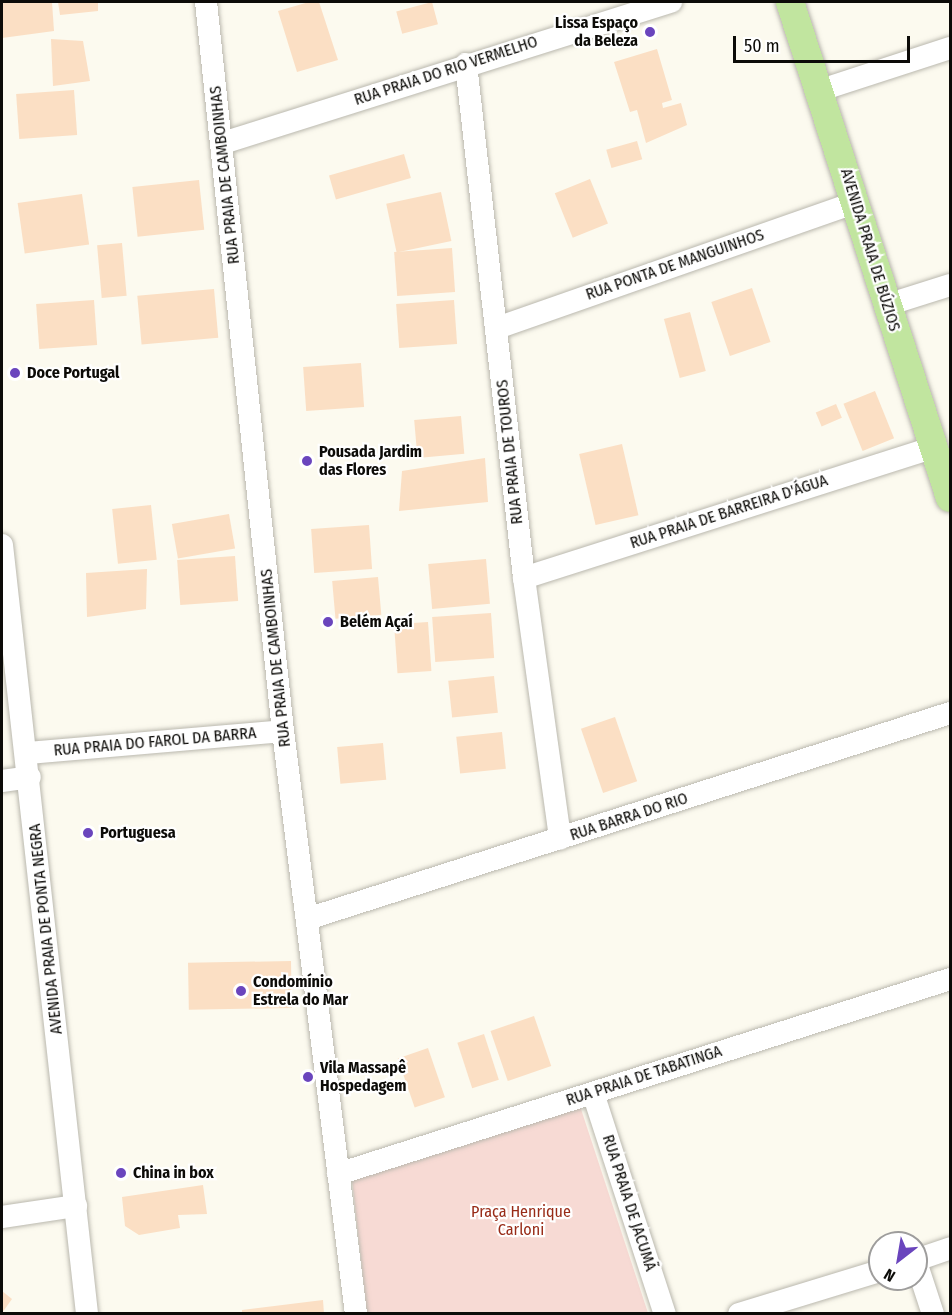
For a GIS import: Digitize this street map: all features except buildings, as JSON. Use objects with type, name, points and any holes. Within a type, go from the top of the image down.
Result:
[{"type":"main road","name":"AVENIDA PRAIA DE BÚZIOS","points":[[790,2],[821,90],[854,202],[951,498]]},
{"type":"street","name":"RUA PRAIA DE CAMBOINHAS","points":[[206,2],[283,731],[356,1314]]},
{"type":"street","name":"RUA PRAIA DO RIO VERMELHO","points":[[222,143],[466,64],[671,2]]},
{"type":"street","points":[[821,90],[951,48]]},
{"type":"street","name":"RUA PRAIA DE TOUROS","points":[[466,64],[524,578],[560,839]]},
{"type":"street","name":"RUA PONTA DE MANGUINHOS","points":[[497,328],[854,202]]},
{"type":"street","points":[[887,305],[951,285]]},
{"type":"street","name":"RUA PRAIA DE BARREIRA D'ÁGUA","points":[[524,578],[934,447]]},
{"type":"street","name":"AVENIDA PRAIA DE PONTA NEGRA","points":[[2,545],[28,753],[87,1314]]},
{"type":"street","name":"RUA BARRA DO RIO","points":[[307,919],[951,713]]},
{"type":"street","name":"RUA PRAIA DO FAROL DA BARRA","points":[[28,753],[283,731]]},
{"type":"street","points":[[2,781],[30,777]]},
{"type":"street","name":"RUA PRAIA DE TABATINGA","points":[[338,1174],[951,979]]},
{"type":"street","name":"RUA PRAIA DE JACUMÃ","points":[[593,1093],[665,1314]]},
{"type":"street","points":[[2,1217],[76,1206]]},
{"type":"street","points":[[928,1257],[951,1248]]},
{"type":"street","points":[[739,1314],[868,1274]]},
{"type":"street","points":[[926,1291],[933,1314]]},
{"type":"green space","name":"Praça Henrique Carloni","points":[[580,1106],[648,1313],[367,1313],[352,1180]]},
{"type":"place","name":"Lissa Espaço da Beleza","points":[[650,32]]},
{"type":"place","name":"Doce Portugal","points":[[15,373]]},
{"type":"place","name":"Pousada Jardim das Flores","points":[[307,461]]},
{"type":"place","name":"Belém Açaí","points":[[328,622]]},
{"type":"place","name":"Portuguesa","points":[[88,833]]},
{"type":"place","name":"Condomínio Estrela do Mar","points":[[241,991]]},
{"type":"place","name":"Vila Massapê Hospedagem","points":[[308,1077]]},
{"type":"place","name":"China in box","points":[[121,1173]]}]
